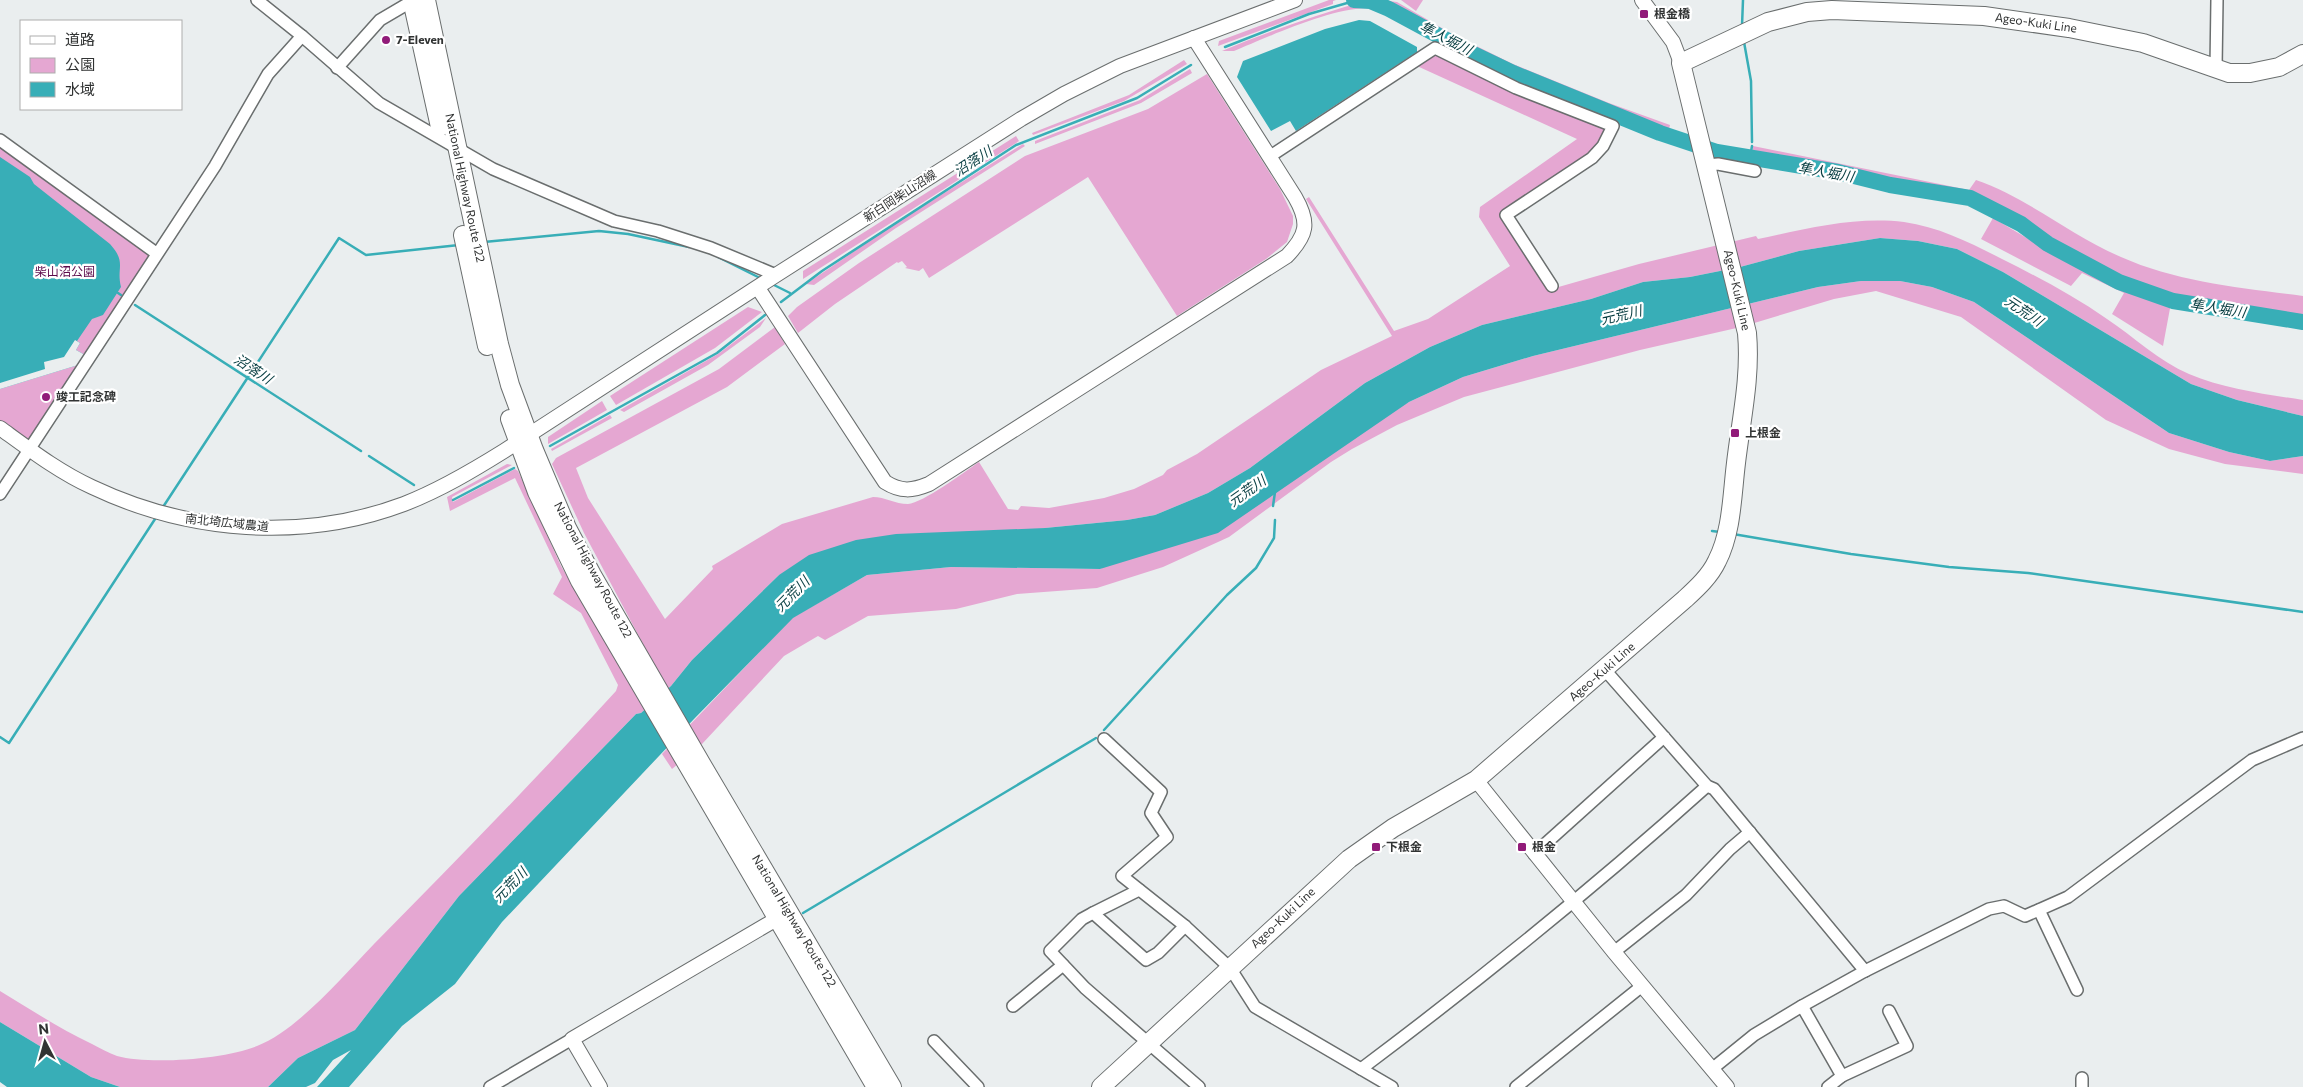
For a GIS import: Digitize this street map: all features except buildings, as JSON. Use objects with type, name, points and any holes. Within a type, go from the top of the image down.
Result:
[{"type":"main road","name":"National Highway Route 122","points":[[416,0],[450,145],[478,308],[500,389],[523,438],[537,492],[576,573],[642,675],[887,1087]]},
{"type":"main road","name":"Ageo-Kuki Line","points":[[1101,1087],[1349,860],[1393,828],[1476,780],[1605,670],[1699,585],[1717,562],[1728,522],[1747,379],[1746,323],[1681,63],[1750,30],[1795,15],[1832,10],[1896,6],[2068,28],[2143,43],[2229,73],[2250,73],[2279,67],[2303,54]]},
{"type":"street","points":[[257,0],[302,36],[379,103],[493,169],[614,221],[658,231],[711,248],[776,275]]},
{"type":"street","points":[[337,68],[380,20],[416,0]]},
{"type":"street","name":"新白岡柴山沼線","points":[[523,438],[1021,119],[1064,94],[1120,66],[1294,0]]},
{"type":"street","points":[[1642,0],[1673,42],[1681,63]]},
{"type":"street","points":[[2216,68],[2217,0]]},
{"type":"street","points":[[0,494],[156,253],[215,166],[268,74],[302,36]]},
{"type":"street","points":[[758,288],[876,471],[885,482],[897,489],[917,489],[929,484],[1286,256],[1303,235],[1304,212],[1194,38]]},
{"type":"street","points":[[1268,157],[1435,48],[1516,88],[1613,126],[1603,146],[1592,158],[1506,216],[1552,286]]},
{"type":"street","points":[[0,140],[156,253]]},
{"type":"street","points":[[1706,161],[1755,171]]},
{"type":"street","name":"南北埼広域農道","points":[[0,428],[30,450],[91,487],[150,510],[198,522],[240,527],[279,528],[335,522],[404,504],[468,474],[523,438]]},
{"type":"street","points":[[1605,670],[1708,786],[1714,789],[1865,971]]},
{"type":"street","points":[[1534,854],[1664,737]]},
{"type":"street","points":[[1712,1069],[1754,1035],[1802,1006],[1865,971],[1989,909],[2004,906],[2025,916],[2068,898],[2252,760],[2303,738]]},
{"type":"street","points":[[1104,739],[1161,792],[1150,813],[1167,837],[1122,876],[1184,926],[1230,968],[1255,1007],[1392,1087]]},
{"type":"street","points":[[1476,780],[1614,952],[1727,1087]]},
{"type":"street","points":[[1361,1069],[1470,987],[1574,902],[1708,786]]},
{"type":"street","points":[[1614,952],[1686,895],[1730,849],[1750,832]]},
{"type":"street","points":[[1140,890],[1082,919],[1050,951],[1085,988],[1199,1087]]},
{"type":"street","points":[[2039,910],[2077,990]]},
{"type":"street","points":[[1093,913],[1146,960],[1158,953],[1184,926]]},
{"type":"street","points":[[490,1087],[783,915]]},
{"type":"street","points":[[1013,1006],[1063,965]]},
{"type":"street","points":[[1516,1087],[1642,986]]},
{"type":"street","points":[[1802,1006],[1842,1076]]},
{"type":"street","points":[[1828,1087],[1842,1076],[1907,1046],[1889,1012]]},
{"type":"street","points":[[572,1039],[600,1087]]},
{"type":"street","points":[[934,1041],[978,1087]]},
{"type":"green space","points":[[1329,0],[1336,0],[1333,1],[1333,4],[1218,46],[1219,41]]},
{"type":"green space","points":[[1381,0],[1397,2],[1454,35],[1513,64],[1609,103],[1670,125],[1669,129],[1522,74],[1466,46],[1393,4]]},
{"type":"green space","points":[[1401,0],[1423,0],[1416,11]]},
{"type":"green space","points":[[1361,2],[1371,3],[1415,24],[1498,70],[1666,136],[1666,141],[1521,84],[1448,48],[1378,10],[1364,8],[1327,15],[1234,51],[1222,51],[1256,37]]},
{"type":"green space","points":[[1434,55],[1604,127],[1607,131],[1591,153],[1501,214],[1548,290],[1639,264],[1756,236],[1758,239],[1830,224],[1849,222],[1886,221],[1917,224],[1955,236],[1979,247],[2069,295],[2178,369],[2216,384],[2303,400],[2303,416],[2237,400],[2191,384],[2003,272],[1957,249],[1918,241],[1880,238],[1799,251],[1740,267],[1690,277],[1643,282],[1591,299],[1482,325],[1430,347],[1365,383],[1250,468],[1208,493],[1155,515],[1127,520],[1045,528],[779,575],[692,660],[671,686],[641,713],[636,714],[459,896],[355,1030],[298,1058],[268,1087],[120,1087],[91,1077],[0,1022],[0,991],[68,1032],[114,1055],[131,1059],[167,1060],[207,1057],[243,1051],[273,1038],[304,1015],[527,787],[616,691],[618,685],[581,613],[553,594],[562,577],[515,478],[450,511],[447,497],[507,464],[512,465],[452,497],[453,502],[515,469],[518,471],[561,566],[634,690],[644,680],[652,661],[584,533],[552,464],[556,458],[719,369],[775,327],[785,344],[727,387],[576,468],[588,498],[665,619],[713,569],[712,566],[782,524],[873,497],[903,504],[915,502],[933,493],[979,462],[1008,509],[1018,510],[1021,506],[1049,508],[1104,498],[1134,489],[1163,475],[1167,470],[1197,454],[1321,370],[1392,336],[1306,199],[1309,197],[1394,331],[1428,319],[1510,266],[1479,217],[1480,207],[1577,139],[1417,66]]},
{"type":"green space","points":[[1184,60],[1187,64],[1124,101],[1033,135],[1032,133],[1129,95]]},
{"type":"green space","points":[[1190,69],[1192,73],[1141,103],[1035,144],[1035,141],[1140,100]]},
{"type":"green space","points":[[1207,74],[1280,189],[1293,216],[1293,224],[1287,242],[1266,259],[1177,316],[1088,177],[929,278],[923,268],[919,271],[905,268],[907,267],[902,261],[897,262],[835,304],[798,333],[788,316],[797,307],[859,263],[1025,156],[1148,109]]},
{"type":"green space","points":[[1016,136],[1019,141],[803,279],[803,271]]},
{"type":"green space","name":"柴山沼公園","points":[[0,143],[149,251],[149,260],[32,442],[27,442],[0,422]]},
{"type":"green space","points":[[1023,144],[1025,146],[896,228],[814,285],[806,284],[893,225]]},
{"type":"green space","points":[[1753,146],[1969,190],[1976,180],[2031,206],[2102,248],[2142,266],[2210,283],[2303,296],[2303,318],[2263,313],[2154,291],[2120,278],[2049,239],[2022,218],[2000,205],[1968,193],[1880,178],[1756,151],[1753,150]]},
{"type":"green space","points":[[1993,218],[2062,259],[2086,268],[2128,291],[2171,303],[2163,346],[2112,314],[2124,293],[2082,273],[2071,286],[1981,239]]},
{"type":"green space","points":[[1861,281],[1900,281],[1932,287],[1974,302],[2169,433],[2229,452],[2270,461],[2303,456],[2303,474],[2225,464],[2169,449],[2106,420],[1961,317],[1876,291],[1834,299],[1741,327],[1640,350],[1464,397],[1397,425],[1352,449],[1331,462],[1229,537],[1163,567],[1097,588],[1017,594],[956,609],[868,616],[825,640],[818,636],[784,656],[702,744],[672,769],[662,754],[792,618],[867,575],[951,567],[1100,569],[1409,402],[1463,377],[1533,356],[1818,287]]},
{"type":"green space","points":[[748,307],[762,312],[715,348],[616,405],[610,396]]},
{"type":"green space","points":[[766,318],[760,327],[708,365],[624,412],[620,410],[718,354]]},
{"type":"green space","points":[[602,401],[607,410],[548,444],[548,437]]},
{"type":"green space","points":[[610,415],[612,418],[552,451],[551,449]]},
{"type":"water","points":[[1359,20],[1370,21],[1417,47],[1417,52],[1296,131],[1290,121],[1271,131],[1237,77],[1243,61],[1325,29]]},
{"type":"water","name":"柴山沼公園","points":[[0,157],[30,177],[34,184],[110,244],[120,261],[121,287],[103,315],[92,319],[77,341],[80,343],[76,350],[85,355],[78,365],[0,389]]},
{"type":"water","name":"元荒川","points":[[1880,238],[1918,241],[1957,249],[2003,272],[2191,384],[2237,400],[2303,416],[2303,456],[2270,461],[2229,452],[2169,433],[1974,302],[1932,287],[1900,281],[1861,281],[1818,287],[1533,356],[1463,377],[1409,402],[1218,533],[1100,569],[951,567],[867,575],[793,618],[694,719],[502,922],[455,984],[402,1026],[349,1087],[317,1087],[351,1050],[333,1060],[315,1083],[306,1087],[268,1087],[298,1058],[355,1030],[459,896],[636,714],[641,713],[671,686],[692,660],[779,575],[809,555],[856,540],[896,534],[1045,528],[1127,520],[1155,515],[1208,493],[1250,468],[1365,383],[1430,347],[1482,325],[1591,299],[1643,282],[1690,277],[1740,267],[1799,251]]},
{"type":"water","points":[[0,1022],[91,1077],[120,1087],[7,1087],[0,1082]]},
{"type":"pier","points":[[75,340],[80,343],[76,350],[85,355],[78,365],[0,389],[0,383],[45,369],[44,362],[64,357]]},
{"type":"waterway","name":"隼人堀川","points":[[1354,0],[1370,1],[1389,9],[1467,51],[1513,73],[1660,133],[1717,152],[1838,172],[1890,185],[1970,198],[2021,224],[2048,244],[2119,282],[2173,301],[2303,322]]},
{"type":"waterway","points":[[1742,26],[1743,0]]},
{"type":"waterway","name":"沼落川","points":[[1225,47],[1309,14],[1354,1]]},
{"type":"waterway","points":[[1744,42],[1751,81],[1752,142]]},
{"type":"waterway","name":"沼落川","points":[[781,302],[822,271],[1016,145],[1137,98],[1191,65]]},
{"type":"waterway","points":[[1750,158],[1752,146]]},
{"type":"waterway","points":[[484,242],[599,231],[628,234],[689,247]]},
{"type":"waterway","points":[[163,507],[339,238],[366,255],[459,245]]},
{"type":"waterway","points":[[718,257],[762,279]]},
{"type":"waterway","points":[[772,284],[790,293]]},
{"type":"waterway","name":"沼落川","points":[[135,305],[361,451]]},
{"type":"waterway","name":"沼落川","points":[[550,446],[717,353],[765,315]]},
{"type":"waterway","name":"沼落川","points":[[369,456],[414,485]]},
{"type":"waterway","name":"沼落川","points":[[453,500],[514,468]]},
{"type":"waterway","points":[[1273,506],[1275,492]]},
{"type":"waterway","points":[[0,737],[9,743],[157,516]]},
{"type":"waterway","points":[[1104,730],[1227,595],[1256,568],[1274,538],[1275,520]]},
{"type":"waterway","points":[[1712,531],[1720,532]]},
{"type":"waterway","points":[[1733,534],[1851,554],[1949,567],[2028,573],[2303,612]]},
{"type":"waterway","points":[[803,913],[1096,738]]},
{"type":"place","name":"根金橋","points":[[1644,14]]},
{"type":"place","name":"7-Eleven","points":[[386,40]]},
{"type":"place","name":"竣工記念碑","points":[[46,397]]},
{"type":"place","name":"上根金","points":[[1735,433]]},
{"type":"place","name":"下根金","points":[[1376,847]]},
{"type":"place","name":"根金","points":[[1522,847]]}]
